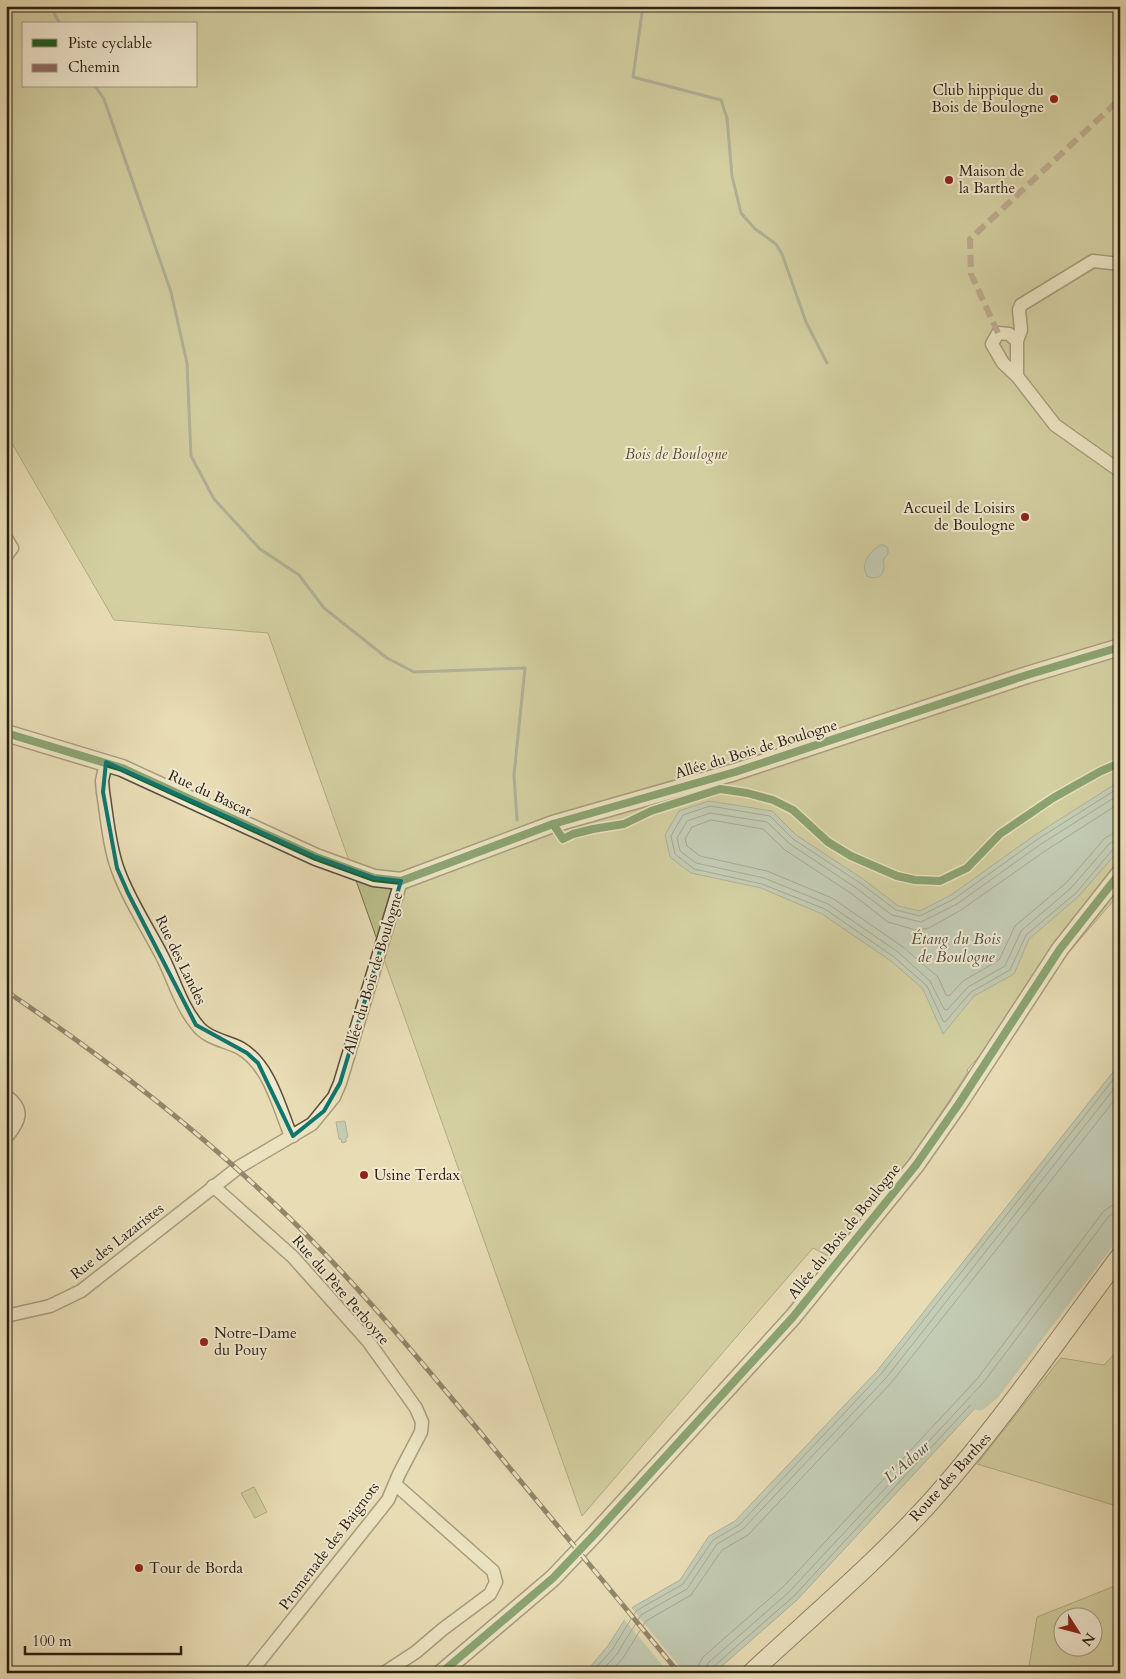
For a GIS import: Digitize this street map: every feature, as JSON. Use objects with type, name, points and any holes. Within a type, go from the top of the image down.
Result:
[{"type":"main road","name":"Route des Barthes","points":[[751,1673],[876,1557],[934,1498],[992,1430],[1120,1256]]},
{"type":"street","points":[[1017,376],[1020,305],[1093,261],[1120,264]]},
{"type":"street","points":[[1017,341],[1009,334],[998,333],[992,344],[1003,363],[1017,376],[1055,425],[1120,471]]},
{"type":"street","points":[[6,538],[12,548],[6,556]]},
{"type":"street","name":"Allée du Bois de Boulogne","points":[[213,1186],[266,1150],[312,1124],[334,1097],[401,881],[553,824],[735,772],[1035,672],[1120,647]]},
{"type":"street","name":"Rue du Bascat","points":[[6,733],[106,762],[316,857],[374,878],[401,881]]},
{"type":"street","name":"Rue des Landes","points":[[106,762],[102,781],[103,792],[117,868],[128,893],[196,1025],[202,1031],[247,1053],[258,1063],[270,1084],[289,1131],[293,1136]]},
{"type":"street","name":"Allée du Bois de Boulogne","points":[[441,1673],[554,1578],[792,1316],[911,1172],[958,1105],[1060,949],[1120,873]]},
{"type":"street","points":[[6,1096],[15,1102],[19,1110],[14,1129],[6,1138]]},
{"type":"street","name":"Rue des Lazaristes","points":[[6,1316],[50,1306],[81,1291],[213,1186]]},
{"type":"street","name":"Rue du Père Perboyre","points":[[213,1186],[294,1256],[368,1341],[416,1408],[422,1422],[421,1432]]},
{"type":"street","name":"Promenade des Baignots","points":[[250,1673],[388,1500],[421,1432]]},
{"type":"street","points":[[384,1673],[416,1652],[490,1594],[496,1582],[494,1571],[395,1484]]},
{"type":"highlighted area","points":[[106,762],[316,857],[374,878],[401,881],[340,1083],[324,1111],[293,1136],[258,1063],[247,1053],[196,1025],[128,893],[117,868],[103,792]]},
{"type":"green space","name":"Bois de Boulogne","points":[[6,6],[1120,6],[1120,893],[967,1070],[968,1072],[908,1163],[853,1235],[828,1256],[813,1248],[582,1516],[268,633],[114,620],[6,433]]},
{"type":"green space","points":[[1120,1348],[1120,1507],[977,1464],[1061,1358],[1104,1365]]},
{"type":"green space","points":[[254,1487],[267,1512],[255,1518],[241,1493]]},
{"type":"green space","points":[[1120,1584],[1120,1673],[1028,1673],[1037,1617],[1054,1610],[1054,1656],[1104,1656],[1104,1606],[1065,1606]]},
{"type":"water","points":[[880,545],[888,548],[888,554],[883,560],[884,568],[881,575],[871,578],[867,576],[865,571],[865,563],[872,551]]},
{"type":"water","name":"Étang du Bois de Boulogne","points":[[1120,781],[1120,849],[1079,896],[1029,939],[1014,974],[974,996],[943,1034],[923,989],[891,961],[822,914],[761,888],[691,873],[670,857],[665,835],[679,811],[709,801],[772,811],[796,835],[863,879],[898,906],[920,911],[951,895],[1035,835]]},
{"type":"water","points":[[1120,1063],[1120,1221],[991,1391],[797,1600],[714,1673],[585,1673],[607,1647],[633,1607],[680,1580],[709,1536],[735,1521],[877,1371]]},
{"type":"water","points":[[345,1121],[348,1137],[346,1142],[342,1143],[341,1139],[339,1139],[336,1122]]},
{"type":"pier","points":[[630,1606],[685,1673],[669,1673],[623,1618]]},
{"type":"waterway","points":[[50,6],[59,22]]},
{"type":"waterway","points":[[643,6],[633,77],[721,100],[727,118],[732,176],[741,213],[755,229],[776,244],[782,254],[806,322],[827,363]]},
{"type":"waterway","points":[[96,88],[104,99],[171,292],[187,363],[191,456],[214,499],[260,549],[299,575],[324,608],[387,658],[414,672],[525,668],[514,775],[517,820]]},
{"type":"waterway","name":"L'Adour","points":[[979,1401],[991,1391],[1120,1221]]},
{"type":"railway","points":[[6,991],[76,1040],[145,1092],[244,1175],[303,1231],[409,1348],[679,1673]]},
{"type":"marked path","points":[[998,333],[971,274],[970,239],[1120,99]]},
{"type":"cycle path","points":[[6,733],[122,768],[316,857],[374,878],[401,881],[553,824],[735,772],[1027,675],[1120,647]]},
{"type":"cycle path","points":[[553,824],[563,839],[573,834],[593,829],[624,824],[651,811],[720,789],[747,793],[773,800],[793,810],[828,842],[851,856],[897,876],[915,880],[940,881],[967,868],[1000,834],[1053,798],[1101,771],[1120,763]]},
{"type":"cycle path","points":[[441,1673],[553,1578],[793,1317],[916,1165],[958,1105],[1060,949],[1120,873]]},
{"type":"place","name":"Club hippique du Bois de Boulogne","points":[[1054,99]]},
{"type":"place","name":"Maison de la Barthe","points":[[949,180]]},
{"type":"place","name":"Accueil de Loisirs de Boulogne","points":[[1025,517]]},
{"type":"place","name":"Usine Terdax","points":[[364,1175]]},
{"type":"place","name":"Notre-Dame du Pouy","points":[[204,1342]]},
{"type":"place","name":"Tour de Borda","points":[[139,1568]]}]
